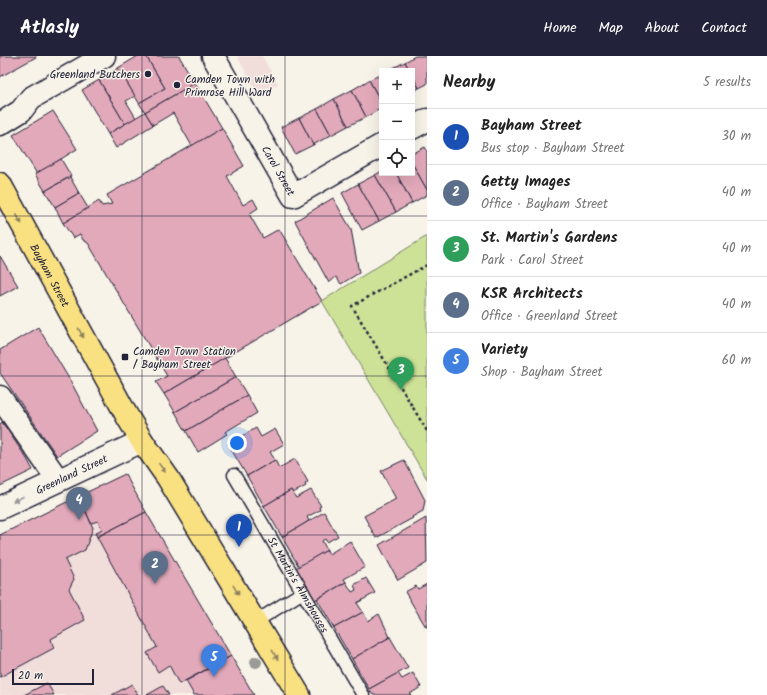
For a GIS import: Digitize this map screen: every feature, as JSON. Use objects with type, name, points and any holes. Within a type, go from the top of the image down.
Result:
[{"type":"main road","name":"Bayham Street","points":[[0,184],[142,441],[168,478],[298,695]]},
{"type":"street","points":[[0,124],[21,111],[31,98],[104,56]]},
{"type":"street","name":"Carol Street","points":[[214,56],[293,196],[379,148]]},
{"type":"street","points":[[415,126],[427,120]]},
{"type":"street","points":[[0,397],[58,480]]},
{"type":"street","name":"Greenland Street","points":[[0,508],[142,441]]},
{"type":"lane","name":"St Martin's Almshouses","points":[[234,475],[363,695]]},
{"type":"lane","points":[[255,622],[303,592]]},
{"type":"path","points":[[427,264],[352,306],[427,431]]},
{"type":"shaded area","points":[[237,56],[262,56],[278,84],[258,94]]},
{"type":"shaded area","points":[[125,474],[254,695],[0,695],[0,535]]},
{"type":"green space","points":[[427,236],[427,479],[322,301]]},
{"type":"building","points":[[0,56],[36,56],[36,57],[0,77]]},
{"type":"building","points":[[138,56],[146,56],[165,88],[139,103],[118,68]]},
{"type":"building","name":"Camden Town with Primrose Hill Ward","points":[[146,56],[179,56],[195,83],[145,112],[139,103],[165,88]]},
{"type":"building","points":[[415,56],[424,56],[427,61],[427,84],[419,88],[415,81],[415,68],[408,68],[405,62]]},
{"type":"building","points":[[405,62],[408,68],[393,68]]},
{"type":"building","points":[[118,68],[135,96],[126,101],[136,118],[125,124],[99,80]]},
{"type":"building","points":[[379,75],[379,98],[369,80]]},
{"type":"building","points":[[99,80],[125,124],[108,134],[82,90]]},
{"type":"building","points":[[369,80],[379,98],[379,110],[366,117],[352,90]]},
{"type":"building","points":[[415,81],[419,88],[415,90]]},
{"type":"building","points":[[195,83],[222,128],[192,146],[173,113],[153,125],[145,112]]},
{"type":"building","points":[[352,90],[366,117],[348,126],[334,99]]},
{"type":"building","points":[[334,99],[348,126],[331,135],[317,109]]},
{"type":"building","points":[[317,109],[331,135],[313,145],[299,118]]},
{"type":"building","points":[[53,111],[77,149],[37,174],[13,135]]},
{"type":"building","points":[[145,112],[153,125],[116,148],[108,134]]},
{"type":"building","points":[[299,118],[313,145],[295,154],[281,127]]},
{"type":"building","points":[[222,128],[244,166],[227,176],[243,205],[253,199],[258,208],[249,214],[263,238],[279,229],[322,301],[164,394],[156,382],[167,376],[88,243],[83,240],[80,234],[73,238],[63,223],[99,201],[102,206],[112,204],[107,195]]},
{"type":"building","points":[[425,147],[427,151],[427,190],[415,168],[415,152]]},
{"type":"building","points":[[61,159],[71,176],[45,191],[35,174]]},
{"type":"building","points":[[415,168],[427,190],[427,195],[412,203],[398,176],[415,176]]},
{"type":"building","points":[[379,173],[379,176],[398,176],[412,203],[396,212],[375,175]]},
{"type":"building","points":[[375,175],[396,212],[379,221],[358,184]]},
{"type":"building","points":[[70,177],[79,193],[55,207],[45,191]]},
{"type":"building","points":[[358,184],[379,221],[362,230],[342,193]]},
{"type":"building","points":[[79,193],[88,208],[63,223],[55,207]]},
{"type":"building","points":[[333,198],[351,229],[359,273],[341,284],[336,277],[329,283],[295,221]]},
{"type":"building","points":[[0,256],[18,286],[0,296]]},
{"type":"building","points":[[38,327],[71,382],[97,431],[57,456],[0,373],[0,350]]},
{"type":"building","points":[[225,358],[236,377],[175,412],[164,394]]},
{"type":"building","points":[[236,377],[247,395],[186,431],[175,412]]},
{"type":"building","points":[[247,395],[257,413],[225,432],[227,434],[198,452],[186,431]]},
{"type":"building","points":[[2,422],[33,470],[0,486],[0,424]]},
{"type":"building","points":[[256,428],[261,437],[275,429],[284,444],[270,452],[275,460],[247,476],[228,444]]},
{"type":"building","points":[[295,459],[308,482],[305,484],[306,486],[293,493],[291,490],[264,506],[247,476],[275,460],[279,468]]},
{"type":"building","points":[[404,460],[425,500],[423,511],[376,538],[364,516],[396,499],[381,471]]},
{"type":"building","points":[[125,474],[146,512],[97,537],[95,533],[102,529],[98,521],[91,523],[79,496]]},
{"type":"building","points":[[291,490],[296,498],[311,490],[321,506],[319,507],[320,510],[307,517],[309,521],[282,537],[264,506]]},
{"type":"building","points":[[79,496],[93,528],[85,550],[65,560],[74,579],[69,589],[85,620],[51,639],[54,648],[0,677],[0,535]]},
{"type":"building","points":[[146,512],[231,656],[179,684],[169,665],[158,672],[147,653],[157,647],[97,537]]},
{"type":"building","points":[[324,512],[338,536],[327,542],[325,539],[322,541],[327,550],[299,567],[282,537]]},
{"type":"building","points":[[426,518],[427,563],[398,580],[379,545]]},
{"type":"building","points":[[350,541],[365,567],[344,579],[346,582],[313,601],[294,569],[327,550],[329,554]]},
{"type":"building","points":[[366,578],[375,593],[357,603],[363,612],[334,628],[317,599],[346,582],[352,592],[356,590],[354,585]]},
{"type":"building","points":[[427,584],[426,627],[405,592],[416,586],[418,589]]},
{"type":"building","points":[[363,612],[368,621],[379,614],[390,637],[352,659],[334,628]]},
{"type":"building","points":[[390,637],[408,668],[369,689],[352,659]]},
{"type":"building","points":[[231,656],[254,695],[194,695],[186,681]]},
{"type":"building","points":[[398,673],[402,679],[413,673],[421,687],[410,694],[411,695],[373,695],[369,689]]},
{"type":"building","points":[[47,683],[54,695],[24,695]]},
{"type":"building","points":[[132,684],[138,695],[112,695]]},
{"type":"building","points":[[163,686],[169,695],[147,695]]},
{"type":"place","name":"Greenland Butchers","points":[[148,74]]},
{"type":"place","name":"Camden Town with Primrose Hill Ward","points":[[177,85]]},
{"type":"place","name":"Camden Town Station / Bayham Street","points":[[125,357]]},
{"type":"place","name":"St. Martin's Gardens","points":[[401,390]]},
{"type":"place","name":"KSR Architects","points":[[79,520]]},
{"type":"place","name":"Bayham Street","points":[[239,547]]},
{"type":"place","name":"Getty Images","points":[[155,584]]},
{"type":"place","name":"Variety","points":[[214,677]]}]
